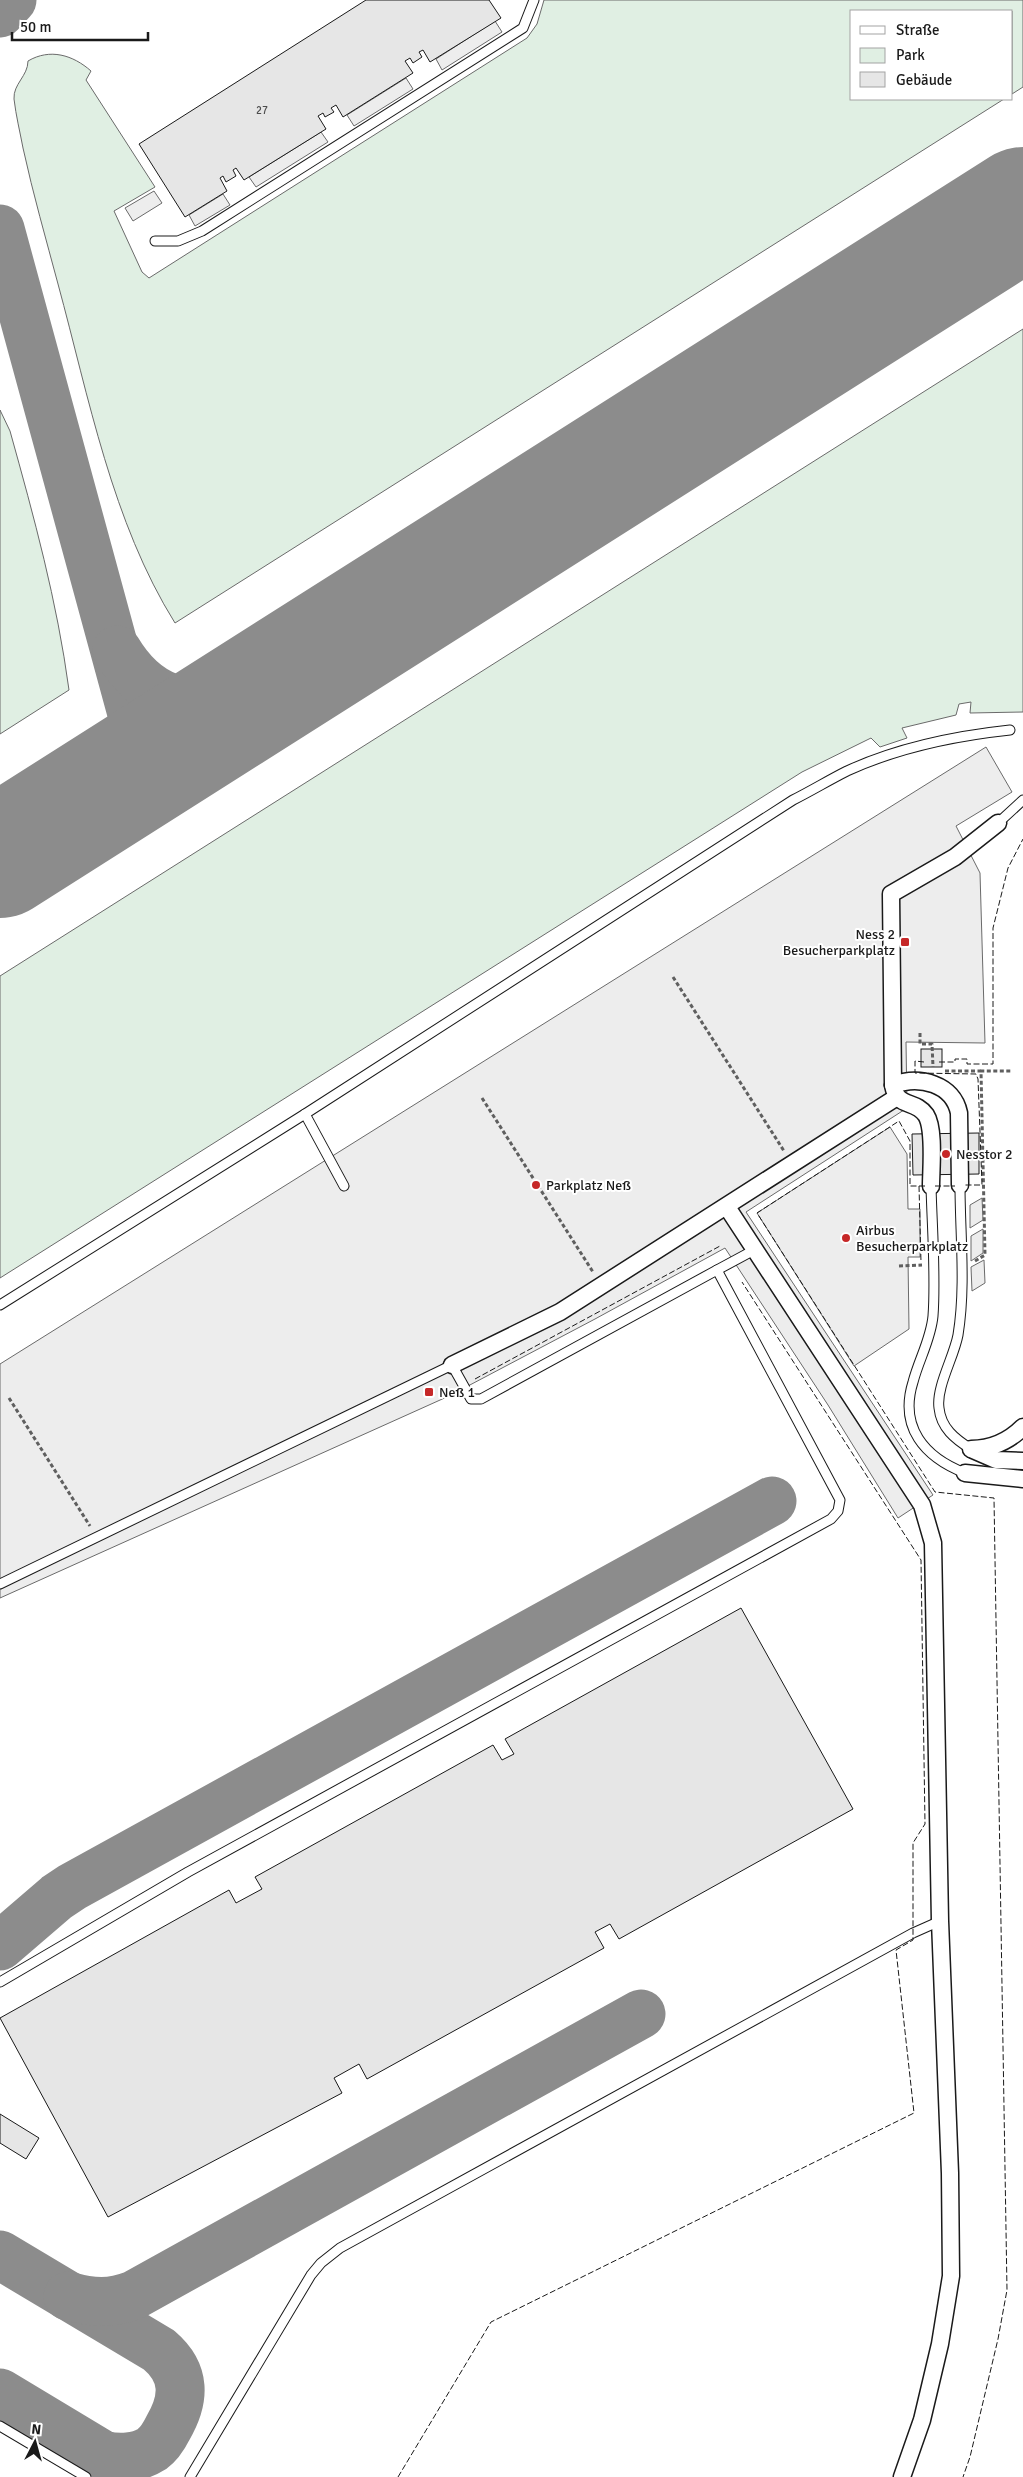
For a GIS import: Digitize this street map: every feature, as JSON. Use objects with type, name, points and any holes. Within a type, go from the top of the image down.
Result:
[{"type":"street","points":[[895,1091],[891,894],[955,857],[998,823]]},
{"type":"street","points":[[452,1365],[560,1312],[793,1164],[895,1091],[914,1080],[925,1082],[944,1090],[957,1103],[959,1113],[960,1185]]},
{"type":"street","points":[[895,1091],[920,1109],[929,1122],[931,1186]]},
{"type":"street","points":[[727,1206],[922,1505],[928,1519],[933,1543],[940,1920],[950,2173],[950,2276],[940,2344],[927,2401],[902,2477]]},
{"type":"street","points":[[971,1448],[997,1445],[1010,1438],[1023,1427]]},
{"type":"street","points":[[971,1448],[996,1460],[1023,1462]]},
{"type":"street","points":[[965,1473],[1023,1479]]},
{"type":"lane","points":[[155,241],[178,241],[202,231],[506,39],[523,28],[534,0]]},
{"type":"lane","points":[[0,1304],[305,1114],[793,800],[848,771],[927,743],[963,735],[1010,730]]},
{"type":"lane","points":[[998,823],[1023,800]]},
{"type":"lane","points":[[305,1114],[344,1186]]},
{"type":"lane","points":[[960,1185],[960,1316],[953,1355],[939,1398],[938,1407],[949,1433],[971,1448]]},
{"type":"lane","points":[[931,1186],[933,1314],[928,1342],[910,1392],[909,1410],[915,1431],[927,1450],[937,1460],[965,1473]]},
{"type":"lane","points":[[0,1584],[452,1365],[469,1397],[479,1400],[756,1249]]},
{"type":"lane","points":[[0,1982],[188,1872],[835,1516],[840,1506],[838,1494],[717,1270]]},
{"type":"lane","points":[[190,2477],[312,2275],[321,2263],[340,2248],[940,1920]]},
{"type":"lane","points":[[0,2426],[86,2477]]},
{"type":"path","points":[[673,976],[793,1164]]},
{"type":"path","points":[[920,1032],[920,1044],[932,1044],[933,1071]]},
{"type":"path","points":[[942,1071],[981,1071]]},
{"type":"path","points":[[482,1098],[601,1286]]},
{"type":"path","points":[[9,1398],[97,1537]]},
{"type":"green space","points":[[544,0],[1023,0],[1023,87],[1013,93],[1013,10],[850,10],[850,100],[1002,100],[175,623],[153,584],[134,543],[118,501],[92,415],[35,199],[14,99],[14,94],[26,71],[28,61],[45,55],[61,55],[77,61],[91,71],[86,80],[155,187],[114,211],[142,272],[149,278],[527,38],[537,24]]},
{"type":"green space","points":[[1023,329],[1023,712],[970,713],[971,702],[959,704],[956,715],[902,728],[907,738],[880,747],[871,738],[802,772],[0,1278],[0,976]]},
{"type":"green space","points":[[0,410],[10,431],[44,559],[58,624],[69,690],[0,734]]},
{"type":"shaded area","points":[[495,21],[502,32],[442,70],[436,59]]},
{"type":"shaded area","points":[[406,78],[413,89],[354,126],[347,115]]},
{"type":"shaded area","points":[[321,132],[328,142],[256,187],[249,177]]},
{"type":"shaded area","points":[[154,191],[162,203],[133,221],[125,208]]},
{"type":"shaded area","points":[[223,194],[230,205],[195,226],[189,215]]},
{"type":"shaded area","name":"Parkplatz Neß","points":[[986,747],[1012,792],[956,826],[980,873],[985,1043],[906,1042],[907,1108],[746,1212],[933,1495],[898,1518],[828,1405],[725,1248],[449,1396],[0,1598],[0,1364]]},
{"type":"shaded area","name":"Airbus Besucherparkplatz","points":[[890,1127],[907,1154],[908,1209],[920,1209],[920,1257],[908,1257],[909,1329],[854,1366],[757,1213]]},
{"type":"shaded area","points":[[982,1198],[983,1220],[970,1228],[970,1205]]},
{"type":"shaded area","points":[[983,1229],[983,1253],[971,1261],[971,1236]]},
{"type":"shaded area","points":[[984,1260],[985,1283],[972,1291],[971,1267]]},
{"type":"building","points":[[366,0],[489,0],[501,18],[430,62],[423,50],[419,52],[422,57],[413,63],[410,58],[405,61],[413,73],[343,117],[336,105],[331,108],[334,112],[325,117],[323,113],[318,116],[326,129],[244,180],[236,168],[233,170],[236,176],[226,182],[223,176],[220,178],[227,191],[185,217],[139,144]]},
{"type":"building","points":[[921,1049],[942,1049],[942,1067],[921,1067]]},
{"type":"building","name":"Nesstor 2","points":[[979,1133],[979,1174],[913,1175],[912,1134]]},
{"type":"building","points":[[741,1608],[853,1809],[619,1939],[610,1924],[595,1932],[604,1948],[367,2079],[359,2064],[334,2078],[342,2093],[108,2217],[0,2018],[229,1890],[236,1903],[262,1889],[255,1877],[493,1745],[502,1760],[514,1754],[505,1739]]},
{"type":"building","points":[[0,2114],[39,2138],[26,2159],[0,2143]]},
{"type":"taxiway","points":[[0,13],[12,0]]},
{"type":"taxiway","points":[[0,229],[137,732],[135,760],[129,771],[117,782]]},
{"type":"taxiway","points":[[117,650],[142,681],[170,697],[185,702],[202,704],[241,704]]},
{"type":"taxiway","points":[[0,1946],[57,1897],[72,1887],[772,1501]]},
{"type":"taxiway","points":[[68,2296],[101,2302],[134,2295],[641,2014]]},
{"type":"taxiway","points":[[0,2255],[159,2350],[174,2368],[178,2377],[180,2397],[174,2417],[159,2442],[152,2449],[135,2456],[115,2457],[103,2455],[0,2393]]},
{"type":"runway","points":[[0,857],[1023,208]]},
{"type":"fence","points":[[939,1062],[955,1062],[955,1059],[967,1059],[967,1064],[993,1064],[993,928],[1008,868],[1023,839]]},
{"type":"fence","points":[[924,1062],[915,1061],[915,1073],[976,1074],[978,1079],[982,1185],[965,1185]]},
{"type":"fence","points":[[925,1186],[910,1186],[910,1141],[899,1121],[757,1213],[935,1492],[994,1498],[1007,2290],[998,2339],[970,2457],[963,2477]]},
{"type":"fence","points":[[919,1186],[921,1262]]},
{"type":"fence","points":[[935,1186],[955,1186]]},
{"type":"fence","points":[[475,1379],[720,1246]]},
{"type":"fence","points":[[398,2477],[491,2322],[914,2113],[896,1950],[913,1940],[913,1843],[925,1824],[921,1560],[742,1282]]},
{"type":"place","name":"Ness 2 Besucherparkplatz","points":[[905,942]]},
{"type":"place","name":"Nesstor 2","points":[[946,1154]]},
{"type":"place","name":"Parkplatz Neß","points":[[536,1185]]},
{"type":"place","name":"Airbus Besucherparkplatz","points":[[846,1238]]},
{"type":"place","name":"Neß 1","points":[[429,1392]]}]
